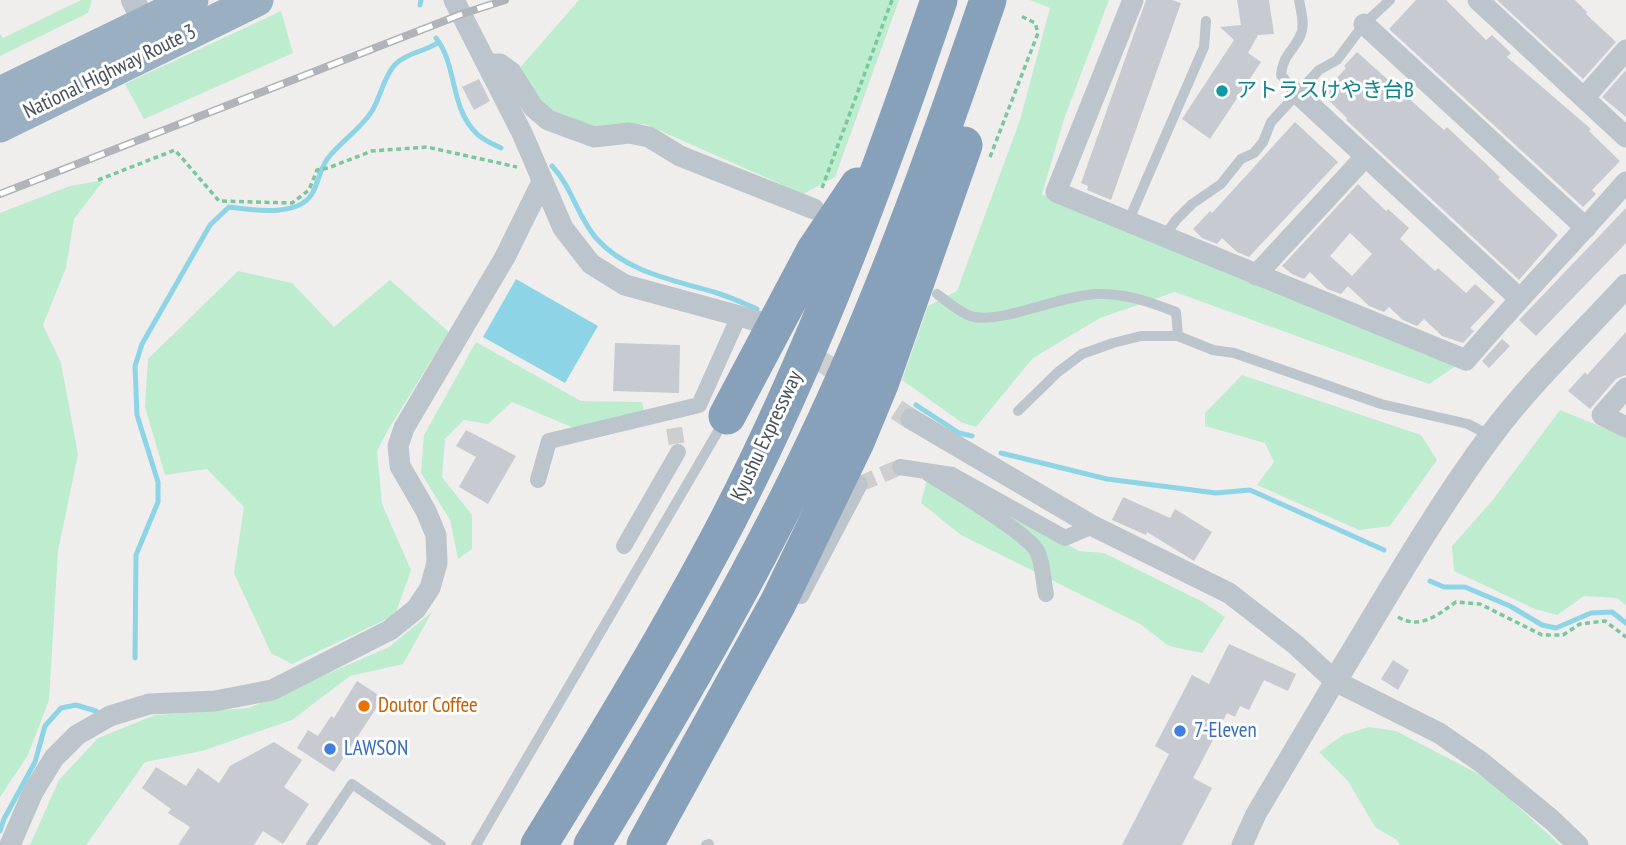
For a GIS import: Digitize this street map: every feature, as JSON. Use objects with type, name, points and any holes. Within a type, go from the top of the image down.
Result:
[{"type":"highway","name":"National Highway Route 3","points":[[0,93],[192,0]]},
{"type":"highway","name":"National Highway Route 3","points":[[0,126],[145,24],[257,0]]},
{"type":"highway","name":"Kyushu Expressway","points":[[539,845],[688,596],[729,517],[835,285],[894,132],[939,0]]},
{"type":"highway","name":"Kyushu Expressway","points":[[592,845],[724,621],[826,419],[875,306],[937,149],[988,0]]},
{"type":"highway","points":[[645,845],[778,603],[856,442],[880,384],[996,54],[1007,0]]},
{"type":"highway","points":[[727,416],[815,250],[894,132]]},
{"type":"street","points":[[454,0],[522,132],[563,228],[591,264],[625,285],[761,322]]},
{"type":"street","points":[[1133,0],[1056,192],[1466,360],[1626,182]]},
{"type":"street","points":[[1478,0],[1626,137]]},
{"type":"street","points":[[1364,24],[1586,228]]},
{"type":"street","points":[[1584,98],[1626,50]]},
{"type":"street","points":[[488,64],[500,64],[511,72],[533,107],[548,120],[594,137],[629,133],[649,137],[680,156],[814,209]]},
{"type":"street","points":[[1297,93],[1519,298]]},
{"type":"street","points":[[1256,275],[1366,157]]},
{"type":"street","points":[[10,845],[33,792],[54,758],[77,735],[110,716],[149,704],[215,701],[272,690],[390,630],[416,610],[430,588],[437,563],[436,535],[426,511],[400,466],[398,446],[404,428],[505,257],[542,182]]},
{"type":"street","points":[[1242,845],[1256,814],[1335,681],[1491,436],[1525,393],[1626,286]]},
{"type":"street","points":[[538,480],[549,441],[673,420],[699,405],[740,316]]},
{"type":"street","points":[[1626,388],[1602,415],[1626,427]]},
{"type":"street","points":[[911,419],[1093,526],[1229,593],[1277,629],[1335,681],[1439,733],[1521,795],[1578,845]]},
{"type":"street","points":[[624,546],[678,452]]},
{"type":"street","points":[[900,467],[952,475],[1065,538],[1093,526]]},
{"type":"street","points":[[925,470],[1022,536],[1037,550],[1046,594]]},
{"type":"street","points":[[794,610],[860,484]]},
{"type":"lane","points":[[1297,93],[1281,75],[1282,61],[1301,35],[1303,25],[1299,0]]},
{"type":"lane","points":[[1164,237],[1192,204],[1222,184],[1241,159],[1254,153],[1264,142],[1271,122],[1319,70],[1337,60],[1364,24],[1390,0]]},
{"type":"lane","points":[[1128,222],[1204,47],[1206,21]]},
{"type":"lane","points":[[937,294],[973,317],[993,317],[1045,303],[1097,294],[1141,298],[1176,312],[1178,336]]},
{"type":"lane","points":[[1018,411],[1058,372],[1082,354],[1141,336],[1178,336],[1213,350],[1234,353],[1381,404],[1468,424],[1491,436]]},
{"type":"lane","points":[[476,845],[727,416]]},
{"type":"lane","points":[[311,845],[352,784],[441,845]]},
{"type":"path","points":[[814,209],[892,0]]},
{"type":"path","points":[[98,180],[175,150],[219,201],[292,202],[309,190],[317,170],[372,151],[427,146],[525,169],[542,182]]},
{"type":"path","points":[[1381,607],[1408,623],[1429,620],[1456,602],[1480,604],[1542,635],[1563,635],[1580,624],[1605,621],[1626,637]]},
{"type":"green space","points":[[81,0],[92,0],[88,13],[0,56],[0,34],[3,38]]},
{"type":"green space","points":[[579,0],[899,0],[835,177],[803,194],[645,124],[595,130],[547,113],[518,70]]},
{"type":"green space","points":[[1030,0],[1109,0],[1064,119],[1042,194],[1456,366],[1429,384],[1175,292],[1100,318],[1033,358],[976,427],[961,422],[902,380],[928,306],[957,291],[1020,120],[1050,8]]},
{"type":"green space","points":[[281,11],[293,53],[144,119],[125,84]]},
{"type":"green space","points":[[104,180],[74,219],[66,268],[43,325],[61,363],[78,454],[58,551],[49,700],[28,755],[0,797],[0,213],[70,186]]},
{"type":"green space","points":[[238,271],[292,283],[334,327],[390,280],[449,332],[377,451],[382,504],[411,570],[395,615],[292,664],[271,653],[234,573],[244,507],[207,469],[165,475],[145,407],[148,359]]},
{"type":"green space","points":[[476,342],[581,401],[642,402],[646,423],[574,428],[512,402],[488,424],[464,420],[445,439],[442,477],[472,515],[472,549],[458,559],[450,520],[421,473],[424,435]]},
{"type":"green space","points":[[1242,375],[1421,435],[1437,460],[1390,526],[1359,530],[1257,485],[1274,462],[1265,443],[1205,426],[1205,413]]},
{"type":"green space","points":[[1560,410],[1626,437],[1626,605],[1617,598],[1584,596],[1557,615],[1535,609],[1454,571],[1452,546],[1492,501]]},
{"type":"green space","points":[[927,480],[973,492],[1079,551],[1104,553],[1203,602],[1225,617],[1202,653],[1169,646],[1140,624],[961,535],[921,503]]},
{"type":"green space","points":[[432,612],[403,664],[350,676],[292,720],[202,751],[145,762],[86,845],[30,845],[59,780],[98,738],[155,715],[249,708],[389,647]]},
{"type":"green space","points":[[1369,727],[1396,731],[1488,779],[1560,845],[1400,845],[1397,840],[1375,827],[1348,781],[1319,752],[1343,735]]},
{"type":"water","points":[[516,279],[598,326],[565,383],[483,337]]},
{"type":"building","points":[[1146,0],[1172,0],[1181,3],[1111,200],[1087,190],[1088,186],[1081,183]]},
{"type":"building","name":"アトラスけやき台B","points":[[1237,0],[1269,0],[1274,34],[1258,35],[1248,53],[1261,62],[1210,139],[1182,119],[1234,40],[1220,27],[1241,25]]},
{"type":"building","points":[[1416,0],[1446,0],[1486,40],[1492,35],[1511,53],[1507,57],[1591,129],[1589,131],[1620,161],[1592,190],[1596,194],[1583,207],[1389,29]]},
{"type":"building","points":[[1497,0],[1575,0],[1616,42],[1583,79]]},
{"type":"building","points":[[1357,52],[1444,130],[1447,127],[1558,235],[1519,280],[1346,120],[1322,94]]},
{"type":"building","points":[[1626,70],[1626,117],[1602,97]]},
{"type":"building","points":[[479,79],[490,101],[474,110],[462,87]]},
{"type":"building","points":[[1295,122],[1338,162],[1249,257],[1237,252],[1222,238],[1217,244],[1202,238],[1193,229],[1210,211],[1212,213]]},
{"type":"building","points":[[1358,184],[1386,211],[1388,209],[1409,228],[1400,239],[1435,271],[1438,268],[1466,293],[1475,284],[1495,302],[1470,328],[1474,331],[1463,343],[1442,336],[1424,319],[1417,326],[1403,320],[1389,307],[1384,312],[1369,306],[1348,286],[1341,294],[1327,289],[1310,272],[1304,279],[1282,266]],"holes":[[[1350,233],[1372,254],[1352,276],[1330,256]]]},
{"type":"building","points":[[1626,208],[1626,243],[1536,336],[1519,320]]},
{"type":"building","points":[[1626,332],[1626,375],[1616,379],[1590,409],[1568,391],[1585,372],[1587,375]]},
{"type":"building","points":[[1502,339],[1510,346],[1489,368],[1482,361]]},
{"type":"building","points":[[615,343],[680,345],[679,393],[613,391]]},
{"type":"building","points":[[466,430],[516,456],[488,504],[459,487],[476,457],[456,446]]},
{"type":"building","points":[[1123,497],[1170,518],[1175,509],[1212,532],[1194,561],[1147,532],[1146,535],[1112,520]]},
{"type":"building","points":[[1229,644],[1296,674],[1288,691],[1264,680],[1249,710],[1240,706],[1235,717],[1227,713],[1193,778],[1212,788],[1182,845],[1122,845],[1169,754],[1155,746],[1192,675],[1209,684]]},
{"type":"building","points":[[1393,660],[1409,670],[1398,690],[1381,679]]},
{"type":"building","points":[[357,681],[383,698],[334,772],[297,748],[308,730],[318,736],[331,716],[334,718]]},
{"type":"building","points":[[274,742],[302,760],[284,787],[309,804],[283,844],[263,831],[254,845],[178,845],[190,827],[168,813],[171,809],[142,788],[156,767],[186,786],[198,768],[219,783],[230,766]]},
{"type":"waterway","points":[[420,5],[421,0]]},
{"type":"waterway","points":[[436,38],[448,61],[462,112],[468,123],[479,136],[501,148]]},
{"type":"waterway","points":[[135,658],[136,555],[158,502],[158,482],[137,415],[135,366],[142,344],[210,225],[229,207],[250,210],[287,209],[307,200],[328,158],[372,111],[393,67],[403,59],[439,42]]},
{"type":"waterway","points":[[552,166],[565,183],[589,229],[608,250],[622,260],[652,274],[722,295],[757,309]]},
{"type":"waterway","points":[[916,405],[959,433],[972,436]]},
{"type":"waterway","points":[[1001,453],[1107,479],[1216,493],[1250,490],[1384,550]]},
{"type":"waterway","points":[[1430,581],[1444,587],[1465,587],[1510,606],[1542,625],[1556,628],[1591,613],[1612,612],[1626,623]]},
{"type":"waterway","points":[[0,831],[35,762],[45,726],[61,708],[76,705],[96,711]]},
{"type":"tunnel","points":[[766,326],[911,419]]},
{"type":"tunnel","points":[[674,428],[678,452]]},
{"type":"tunnel","points":[[860,484],[900,467]]},
{"type":"railway","points":[[0,194],[462,14],[505,0]]},
{"type":"place","name":"アトラスけやき台B","points":[[1222,91]]},
{"type":"place","name":"Doutor Coffee","points":[[364,706]]},
{"type":"place","name":"7-Eleven","points":[[1180,731]]},
{"type":"place","name":"LAWSON","points":[[330,749]]}]
